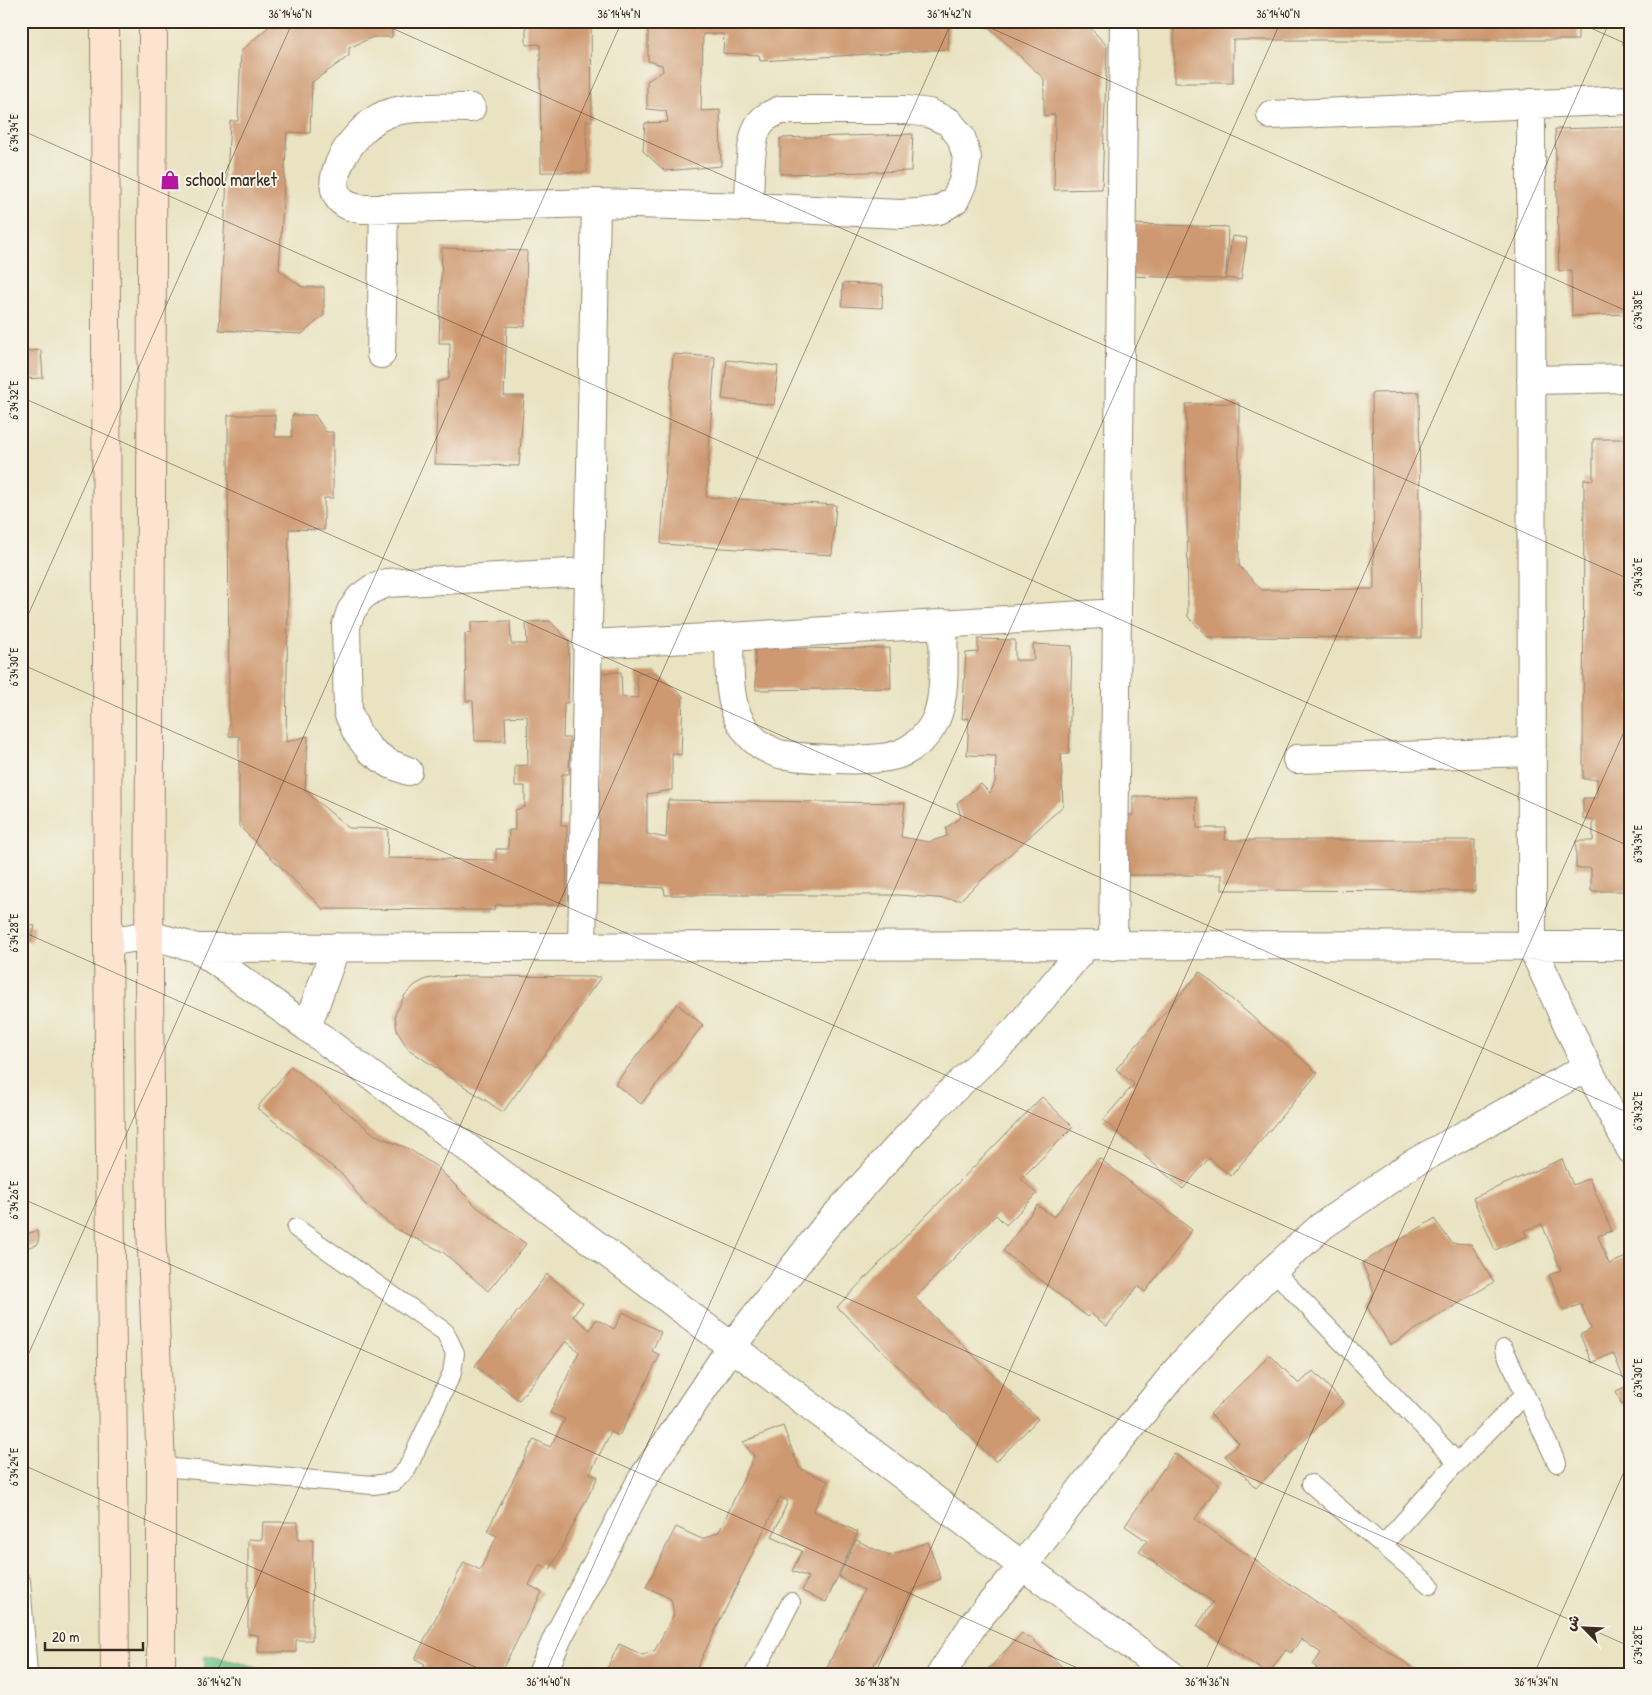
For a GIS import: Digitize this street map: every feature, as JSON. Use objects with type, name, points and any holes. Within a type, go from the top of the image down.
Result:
[{"type":"main road","points":[[105,21],[108,942],[115,1674]]},
{"type":"main road","points":[[153,21],[149,935],[151,1226],[161,1467],[161,1674]]},
{"type":"main road","points":[[111,1225],[151,1226]]},
{"type":"street","points":[[1113,946],[1124,21]]},
{"type":"street","points":[[1271,115],[1631,100]]},
{"type":"street","points":[[1531,103],[1532,947],[1587,1067],[1631,1150]]},
{"type":"street","points":[[471,108],[406,109],[394,111],[372,121],[352,141],[343,154],[337,169],[334,182],[336,193],[342,202],[352,208],[596,203],[900,214],[939,210],[955,200],[963,182],[966,158],[961,137],[949,122],[928,113],[906,110],[781,110],[769,115],[760,123],[754,135],[750,208]]},
{"type":"street","points":[[582,946],[596,203]]},
{"type":"street","points":[[381,354],[384,208]]},
{"type":"street","points":[[1531,380],[1631,378]]},
{"type":"street","points":[[408,771],[388,763],[370,750],[357,732],[348,712],[346,626],[351,611],[360,598],[372,589],[387,583],[588,572]]},
{"type":"street","points":[[587,644],[1117,613]]},
{"type":"street","points":[[729,637],[733,704],[740,722],[751,737],[765,748],[783,755],[865,759],[883,758],[906,750],[926,736],[935,722],[942,698],[943,623]]},
{"type":"street","points":[[1296,760],[1532,752]]},
{"type":"street","points":[[108,942],[149,935],[197,948],[1086,945],[1631,946]]},
{"type":"street","points":[[542,1674],[558,1637],[641,1481],[732,1346],[826,1228],[934,1108],[1016,1030],[1086,945]]},
{"type":"street","points":[[197,948],[307,1027],[1023,1566],[1170,1674]]},
{"type":"street","points":[[307,1027],[336,948]]},
{"type":"street","points":[[941,1674],[975,1622],[1023,1566],[1098,1467],[1182,1364],[1273,1270],[1322,1226],[1412,1164],[1587,1067]]},
{"type":"lane","points":[[161,1467],[373,1485],[394,1482],[407,1469],[452,1373],[455,1353],[445,1332],[296,1228]]},
{"type":"lane","points":[[1273,1270],[1457,1462]]},
{"type":"lane","points":[[1504,1349],[1557,1463]]},
{"type":"lane","points":[[1383,1545],[1457,1462],[1524,1394]]},
{"type":"lane","points":[[1311,1484],[1430,1585]]},
{"type":"lane","points":[[21,1581],[28,1674]]},
{"type":"lane","points":[[754,1674],[791,1602]]},
{"type":"green space","points":[[205,1655],[289,1674],[205,1674]]},
{"type":"building","points":[[275,21],[392,21],[392,37],[373,37],[349,48],[349,56],[312,82],[310,133],[287,132],[279,270],[302,287],[324,287],[324,315],[302,334],[219,330],[230,121],[238,121],[241,51]]},
{"type":"building","points":[[526,21],[591,21],[592,121],[586,121],[587,172],[541,172],[540,44],[526,45]]},
{"type":"building","points":[[672,21],[1084,21],[1107,46],[1102,189],[1054,190],[1055,114],[1044,116],[1044,79],[989,27],[978,23],[949,24],[948,49],[760,61],[759,55],[723,53],[724,34],[703,34],[701,111],[720,110],[721,166],[665,171],[643,151],[645,123],[668,122],[666,111],[647,109],[647,81],[663,71],[662,65],[648,61],[648,26],[672,26]]},
{"type":"building","points":[[1174,21],[1578,21],[1578,40],[1233,40],[1233,83],[1174,83]]},
{"type":"building","points":[[1623,21],[1631,21],[1631,45],[1623,45]]},
{"type":"building","points":[[1626,127],[1629,246],[1631,246],[1631,314],[1572,316],[1571,270],[1559,271],[1555,129]]},
{"type":"building","points":[[913,134],[911,171],[780,174],[780,138]]},
{"type":"building","points":[[1129,224],[1228,227],[1226,279],[1127,276]]},
{"type":"building","points":[[1232,236],[1247,238],[1241,280],[1226,278]]},
{"type":"building","points":[[442,248],[527,251],[525,327],[507,326],[504,396],[524,396],[519,466],[435,464],[438,382],[449,379],[450,343],[439,343]]},
{"type":"building","points":[[843,283],[883,285],[882,308],[842,306]]},
{"type":"building","points":[[41,350],[43,378],[21,379],[21,352]]},
{"type":"building","points":[[673,354],[715,357],[706,497],[836,505],[832,555],[661,544]]},
{"type":"building","points":[[727,360],[778,366],[774,405],[722,399]]},
{"type":"building","points":[[1419,392],[1421,638],[1208,637],[1188,617],[1186,404],[1239,403],[1239,566],[1262,590],[1374,589],[1372,393]]},
{"type":"building","points":[[228,415],[275,415],[275,437],[292,437],[292,415],[315,415],[326,432],[333,432],[333,498],[324,498],[324,530],[289,529],[286,742],[308,736],[305,791],[349,828],[388,829],[387,858],[496,860],[496,849],[508,849],[509,830],[515,830],[515,810],[525,807],[525,786],[515,786],[515,766],[528,765],[527,716],[505,717],[506,741],[475,741],[473,701],[466,701],[465,634],[471,633],[471,622],[510,621],[511,644],[527,644],[526,622],[550,621],[569,641],[568,703],[564,703],[563,738],[570,738],[569,774],[562,774],[561,826],[567,826],[566,905],[496,905],[494,910],[323,909],[239,826],[239,736],[229,736]]},
{"type":"building","points":[[1593,439],[1631,439],[1631,891],[1591,891],[1591,868],[1576,868],[1576,841],[1593,841],[1593,819],[1583,819],[1583,798],[1597,798],[1597,779],[1583,779],[1584,479],[1593,480]]},
{"type":"building","points":[[978,639],[1015,640],[1015,660],[1034,660],[1033,644],[1072,646],[1069,754],[1061,754],[1063,806],[960,900],[899,895],[665,895],[664,888],[594,884],[599,673],[621,672],[622,697],[639,698],[636,673],[656,673],[683,696],[681,755],[672,753],[672,790],[647,794],[647,834],[666,838],[668,800],[905,803],[901,837],[929,842],[947,836],[946,828],[961,817],[957,803],[981,784],[990,793],[995,782],[996,756],[967,755],[969,718],[962,719],[966,653],[978,652]]},
{"type":"building","points":[[890,648],[891,688],[756,690],[755,649]]},
{"type":"building","points":[[1133,796],[1196,797],[1197,828],[1226,828],[1225,840],[1475,840],[1475,891],[1222,890],[1222,875],[1128,875],[1128,865],[1122,865],[1122,815],[1133,815]]},
{"type":"building","points":[[21,923],[35,926],[31,942],[21,939]]},
{"type":"building","points":[[1200,972],[1318,1073],[1231,1176],[1209,1158],[1183,1189],[1103,1120],[1134,1084],[1116,1069]]},
{"type":"building","points":[[438,977],[601,977],[503,1112],[408,1049],[397,1031],[395,1015],[404,996],[415,985],[426,979]]},
{"type":"building","points":[[677,1004],[703,1025],[641,1104],[615,1084]]},
{"type":"building","points":[[291,1066],[375,1135],[407,1148],[437,1167],[476,1206],[526,1244],[488,1291],[443,1252],[396,1229],[364,1203],[344,1176],[257,1108]]},
{"type":"building","points":[[1042,1097],[1073,1127],[1021,1179],[1037,1194],[1006,1225],[996,1215],[915,1298],[1038,1419],[996,1462],[837,1307]]},
{"type":"building","points":[[1099,1158],[1192,1230],[1145,1292],[1138,1286],[1107,1326],[1091,1314],[1088,1317],[1003,1251],[1037,1205],[1054,1217]]},
{"type":"building","points":[[1562,1159],[1573,1185],[1589,1178],[1612,1231],[1598,1236],[1609,1264],[1631,1255],[1631,1402],[1622,1405],[1616,1391],[1627,1386],[1613,1353],[1592,1363],[1580,1335],[1591,1329],[1581,1304],[1564,1311],[1549,1275],[1561,1270],[1542,1224],[1524,1231],[1527,1236],[1495,1250],[1473,1198]]},
{"type":"building","points":[[1434,1219],[1452,1243],[1471,1244],[1494,1282],[1390,1345],[1367,1307],[1374,1292],[1362,1263]]},
{"type":"building","points":[[37,1231],[39,1237],[37,1245],[21,1249],[21,1235]]},
{"type":"building","points":[[547,1274],[583,1303],[573,1316],[590,1330],[596,1319],[614,1329],[623,1312],[661,1332],[652,1351],[660,1355],[619,1436],[611,1432],[590,1473],[598,1477],[550,1570],[540,1564],[529,1585],[542,1592],[500,1674],[420,1674],[425,1664],[415,1659],[464,1562],[480,1570],[497,1536],[487,1531],[534,1439],[550,1447],[565,1419],[550,1413],[579,1352],[566,1341],[519,1400],[475,1366]]},
{"type":"building","points":[[1270,1355],[1299,1384],[1313,1371],[1343,1402],[1256,1488],[1225,1456],[1239,1443],[1210,1414]]},
{"type":"building","points":[[783,1426],[799,1468],[828,1481],[813,1511],[858,1532],[826,1602],[802,1591],[808,1577],[792,1571],[802,1551],[772,1537],[788,1501],[780,1497],[694,1674],[604,1674],[619,1644],[643,1655],[655,1650],[674,1614],[671,1599],[646,1587],[676,1527],[702,1539],[719,1532],[754,1456],[743,1442]]},
{"type":"building","points":[[1174,1453],[1219,1484],[1195,1519],[1422,1674],[1312,1674],[1317,1668],[1313,1665],[1321,1653],[1301,1639],[1291,1653],[1286,1650],[1268,1674],[1197,1626],[1213,1602],[1139,1552],[1147,1541],[1125,1526]]},
{"type":"building","points":[[263,1522],[298,1522],[298,1540],[313,1539],[312,1640],[296,1640],[296,1652],[258,1652],[258,1635],[248,1634],[248,1539],[262,1540]]},
{"type":"building","points":[[856,1540],[889,1556],[928,1542],[941,1579],[912,1590],[873,1667],[887,1674],[824,1674],[864,1590],[839,1577]]},
{"type":"building","points":[[1022,1633],[1028,1638],[1030,1637],[1070,1674],[984,1674]]},
{"type":"place","name":"school market","points":[[170,180]]}]
